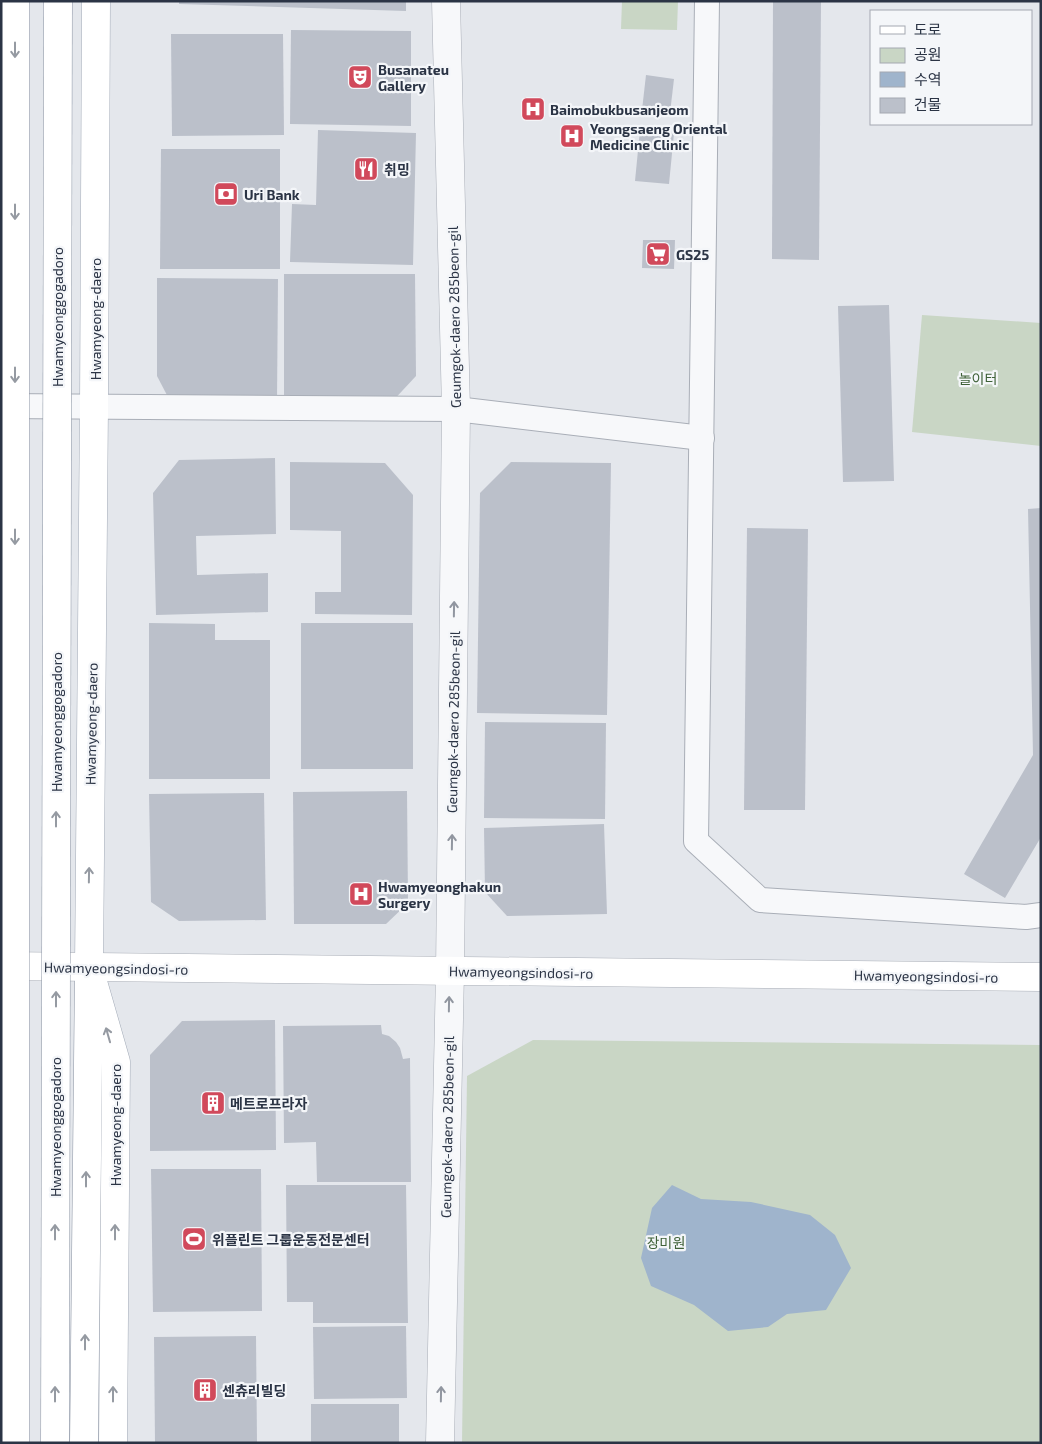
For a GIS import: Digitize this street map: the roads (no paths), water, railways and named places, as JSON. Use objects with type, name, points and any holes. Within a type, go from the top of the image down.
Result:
[{"type":"main road","points":[[15,1],[15,1443]]},
{"type":"main road","name":"Hwamyeonggogadoro","points":[[55,1443],[58,1]]},
{"type":"main road","name":"Hwamyeong-daero","points":[[96,1],[88,968],[116,1062],[113,1443]]},
{"type":"main road","name":"Hwamyeongsindosi-ro","points":[[1,966],[1041,977]]},
{"type":"main road","points":[[84,1443],[88,968]]},
{"type":"street","name":"Geumgok-daero 285beon-gil","points":[[440,1443],[450,972],[456,408],[446,1]]},
{"type":"street","points":[[707,1],[696,841],[760,900],[1026,917],[1041,915]]},
{"type":"street","points":[[1,406],[456,408],[702,438]]},
{"type":"water","points":[[672,1185],[701,1199],[751,1202],[810,1215],[835,1235],[851,1268],[826,1310],[787,1314],[768,1327],[728,1331],[694,1305],[651,1286],[641,1258],[652,1208]]},
{"type":"place","name":"Busanateu Gallery","points":[[360,77]]},
{"type":"place","name":"Baimobukbusanjeom","points":[[533,109]]},
{"type":"place","name":"Yeongsaeng Oriental Medicine Clinic","points":[[572,136]]},
{"type":"place","name":"취밍","points":[[366,169]]},
{"type":"place","name":"Uri Bank","points":[[226,194]]},
{"type":"place","name":"GS25","points":[[658,254]]},
{"type":"place","name":"Hwamyeonghakun Surgery","points":[[361,894]]},
{"type":"place","name":"메트로프라자","points":[[213,1103]]},
{"type":"place","name":"위플린트 그룹운동전문센터","points":[[194,1239]]},
{"type":"place","name":"센츄리빌딩","points":[[205,1390]]},
{"type":"park label","name":"놀이터","points":[[978,378]]},
{"type":"park label","name":"장미원","points":[[666,1242]]}]
